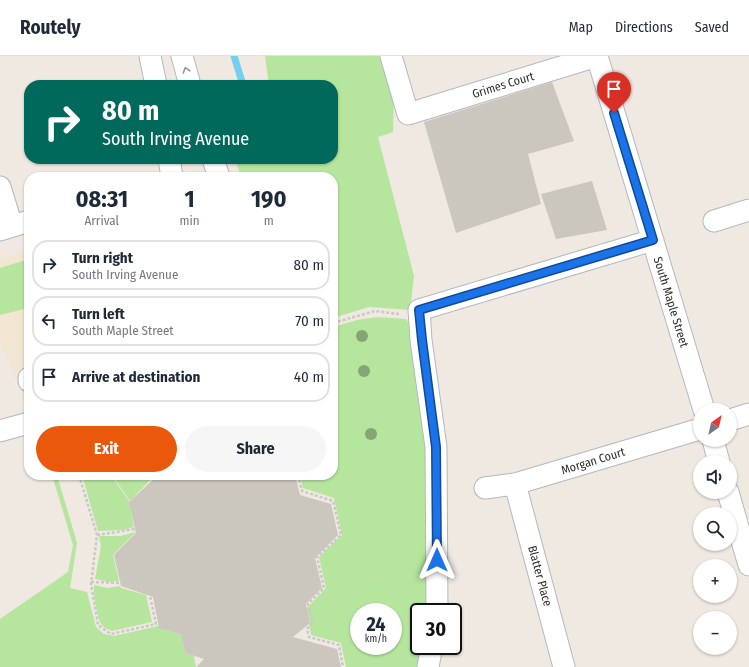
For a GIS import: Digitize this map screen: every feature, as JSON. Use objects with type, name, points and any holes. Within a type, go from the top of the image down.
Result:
[{"type":"street","points":[[150,56],[155,80]]},
{"type":"street","points":[[182,56],[189,80]]},
{"type":"street","name":"Grimes Court","points":[[391,56],[408,114],[597,56]]},
{"type":"street","name":"South Maple Street","points":[[597,56],[702,403]]},
{"type":"street","points":[[0,186],[14,226]]},
{"type":"street","points":[[714,220],[749,210]]},
{"type":"street","points":[[437,603],[436,447],[420,314],[653,240]]},
{"type":"street","points":[[737,418],[749,414]]},
{"type":"street","points":[[0,431],[24,424]]},
{"type":"street","name":"Morgan Court","points":[[485,488],[516,484],[693,431]]},
{"type":"street","name":"Blatter Place","points":[[516,484],[564,667]]},
{"type":"street","points":[[730,499],[749,565]]},
{"type":"street","points":[[428,667],[430,655]]},
{"type":"path","points":[[338,322],[375,311],[420,314]]},
{"type":"path","points":[[80,480],[97,535],[91,582],[98,625],[111,634],[156,624],[150,596]]},
{"type":"path","points":[[299,480],[302,491],[333,501],[340,535],[317,558],[324,588],[308,604],[312,623],[307,629],[309,637],[339,645],[344,667]]},
{"type":"path","points":[[97,535],[135,529]]},
{"type":"path","points":[[91,582],[120,583]]},
{"type":"shaded area","points":[[24,252],[24,399],[0,341],[0,259]]},
{"type":"green space","points":[[265,56],[383,56],[394,94],[393,132],[378,137],[414,276],[410,310],[369,307],[338,316],[338,172],[239,172],[237,164],[338,164],[338,80],[268,80]]},
{"type":"green space","points":[[24,261],[24,309],[0,315],[0,268]]},
{"type":"green space","points":[[377,317],[406,319],[419,338],[433,456],[434,603],[410,603],[410,655],[427,655],[425,667],[346,667],[341,643],[311,635],[307,608],[326,588],[319,557],[342,535],[334,498],[303,488],[301,480],[338,480],[338,326],[357,320]]},
{"type":"green space","points":[[54,480],[58,480],[77,543],[70,588],[87,592],[96,627],[104,634],[114,636],[158,626],[181,634],[185,653],[194,656],[196,667],[0,667],[0,619],[68,572],[73,545]]},
{"type":"green space","points":[[83,480],[114,480],[129,501],[134,527],[123,530],[98,531]]},
{"type":"green space","points":[[115,480],[150,480],[130,501]]},
{"type":"green space","points":[[136,532],[113,555],[119,581],[109,582],[95,579],[101,546],[99,536],[120,536]]},
{"type":"green space","points":[[94,585],[107,588],[120,586],[121,588],[146,595],[152,622],[112,631],[105,627],[101,624],[98,616]]},
{"type":"building","points":[[552,82],[574,141],[528,154],[541,204],[456,233],[424,122]]},
{"type":"building","points":[[592,181],[607,230],[556,239],[541,194]]},
{"type":"building","points":[[153,480],[296,480],[300,495],[331,504],[338,535],[315,558],[322,588],[306,604],[310,623],[293,637],[337,649],[341,667],[196,667],[204,659],[185,653],[181,634],[159,628],[153,597],[121,586],[114,555],[136,533],[129,502]]},
{"type":"waterway","points":[[234,56],[241,80]]},
{"type":"route","points":[[437,560],[436,447],[419,310],[653,240],[614,113]]}]
